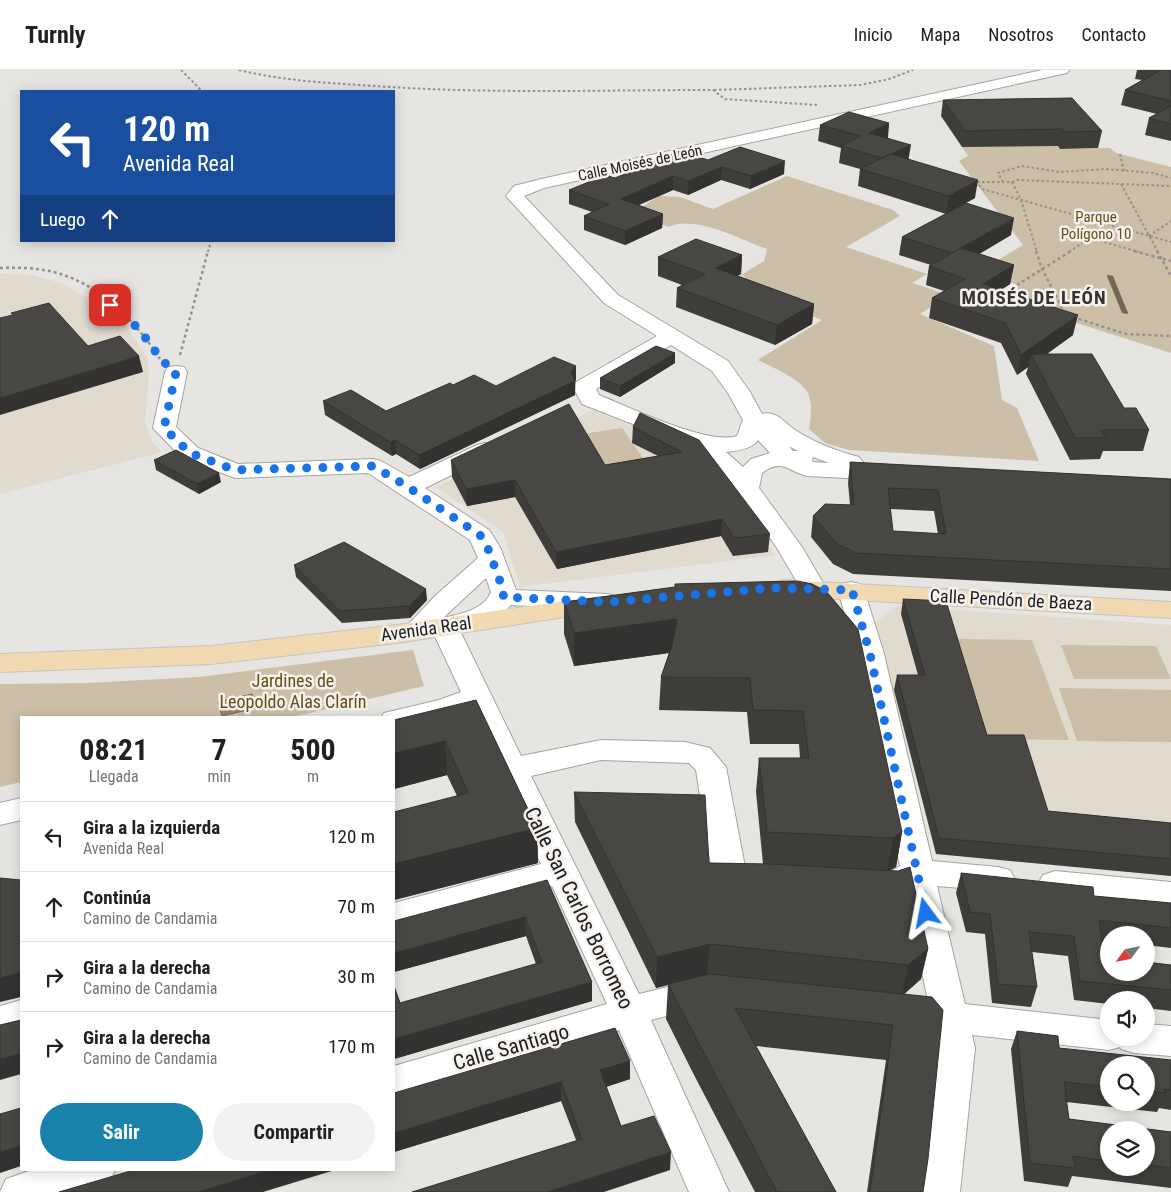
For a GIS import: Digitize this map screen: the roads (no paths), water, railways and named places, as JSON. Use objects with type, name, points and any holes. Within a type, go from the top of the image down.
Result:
[{"type":"main road","points":[[763,588],[852,590]]},
{"type":"main road","name":"Calle Pendón de Baeza","points":[[852,590],[1171,610]]},
{"type":"main road","name":"Avenida Real","points":[[0,663],[212,655],[635,600]]},
{"type":"street","name":"Calle Moisés de León","points":[[739,392],[751,430],[786,458],[807,469],[902,474],[822,454],[789,437],[739,392],[720,366],[611,299],[517,200],[517,193],[526,188],[541,184],[1062,70]]},
{"type":"street","points":[[672,336],[584,387],[581,404],[713,446],[725,446],[751,430]]},
{"type":"street","points":[[176,372],[164,428],[190,453],[235,470],[373,466],[480,535],[504,592],[503,597],[493,611],[430,628]]},
{"type":"street","points":[[742,481],[751,430]]},
{"type":"street","points":[[686,437],[715,455],[742,481],[788,547],[813,588]]},
{"type":"street","points":[[408,487],[500,442]]},
{"type":"street","name":"Calle Moisés de León","points":[[742,481],[756,466],[786,458],[856,463]]},
{"type":"street","points":[[430,628],[444,602],[491,560]]},
{"type":"street","points":[[852,590],[870,654],[956,1048],[940,1192]]},
{"type":"street","points":[[503,597],[609,602]]},
{"type":"street","name":"Calle San Carlos Borromeo","points":[[430,628],[477,697],[562,871],[629,1012],[703,1191]]},
{"type":"street","points":[[395,720],[444,708],[477,697]]},
{"type":"street","points":[[512,769],[600,750],[685,752],[699,755],[711,767],[730,879],[778,881]]},
{"type":"street","points":[[0,814],[20,809]]},
{"type":"street","points":[[395,916],[562,871]]},
{"type":"street","points":[[854,885],[892,887],[917,872],[1171,895]]},
{"type":"street","name":"Calle Santiago","points":[[395,1082],[629,1012],[707,992],[736,995]]},
{"type":"street","points":[[872,1009],[1100,1034]]},
{"type":"street","points":[[0,1021],[20,1016]]},
{"type":"street","points":[[1155,1040],[1171,1042]]},
{"type":"street","points":[[20,1192],[92,1171]]},
{"type":"waterway","points":[[1110,276],[1125,313]]},
{"type":"district","name":"MOISÉS DE LEÓN","points":[[1034,297]]},
{"type":"park label","name":"Parque Polígono 10","points":[[1096,226]]},
{"type":"park label","name":"Jardines de Leopoldo Alas Clarín","points":[[293,691]]}]
